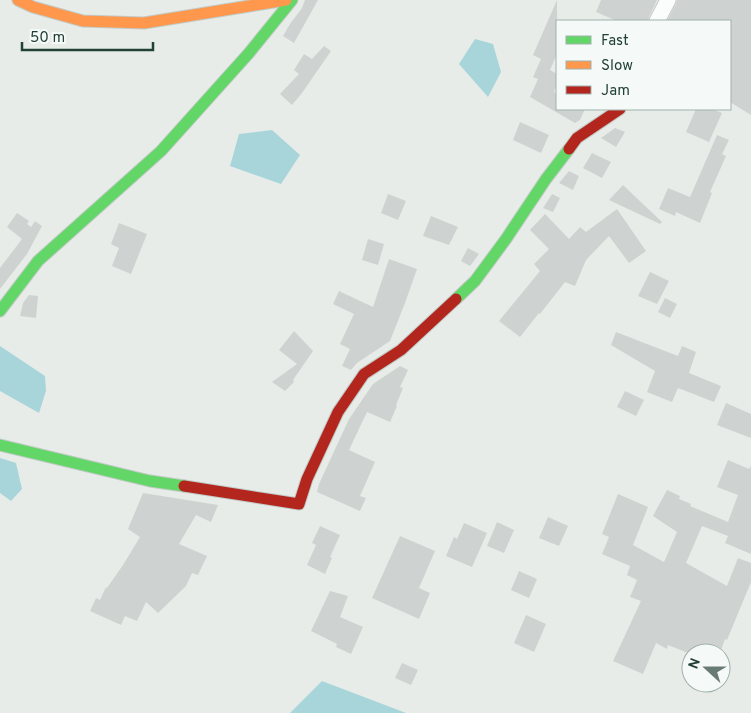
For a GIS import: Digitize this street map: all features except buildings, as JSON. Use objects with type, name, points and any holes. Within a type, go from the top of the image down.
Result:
[{"type":"street","points":[[18,0],[33,7],[83,21],[144,23],[286,0]]},
{"type":"street","points":[[0,311],[38,261],[161,151],[292,0]]},
{"type":"street","points":[[658,20],[668,0]]},
{"type":"street","points":[[0,445],[150,481],[299,504],[306,479],[338,412],[364,374],[401,350],[475,281],[546,179],[578,138],[619,110]]},
{"type":"water","points":[[475,39],[493,44],[501,72],[488,97],[459,64]]},
{"type":"water","points":[[272,130],[300,155],[281,184],[230,166],[239,134]]},
{"type":"water","points":[[0,346],[45,376],[46,391],[39,413],[0,391]]},
{"type":"water","points":[[0,458],[16,463],[22,489],[11,501],[0,493]]},
{"type":"water","points":[[322,681],[406,713],[290,713]]},
{"type":"traffic: fast","points":[[0,311],[38,261],[161,151],[249,53],[292,0]]},
{"type":"traffic: fast","points":[[456,299],[475,281],[569,149]]},
{"type":"traffic: fast","points":[[0,445],[150,481],[184,486]]},
{"type":"traffic: slow","points":[[18,0],[33,7],[83,21],[144,23],[286,0]]},
{"type":"traffic: jam","points":[[569,149],[577,138],[619,110]]},
{"type":"traffic: jam","points":[[184,486],[299,504],[307,479],[338,412],[364,374],[401,350],[456,299]]}]
